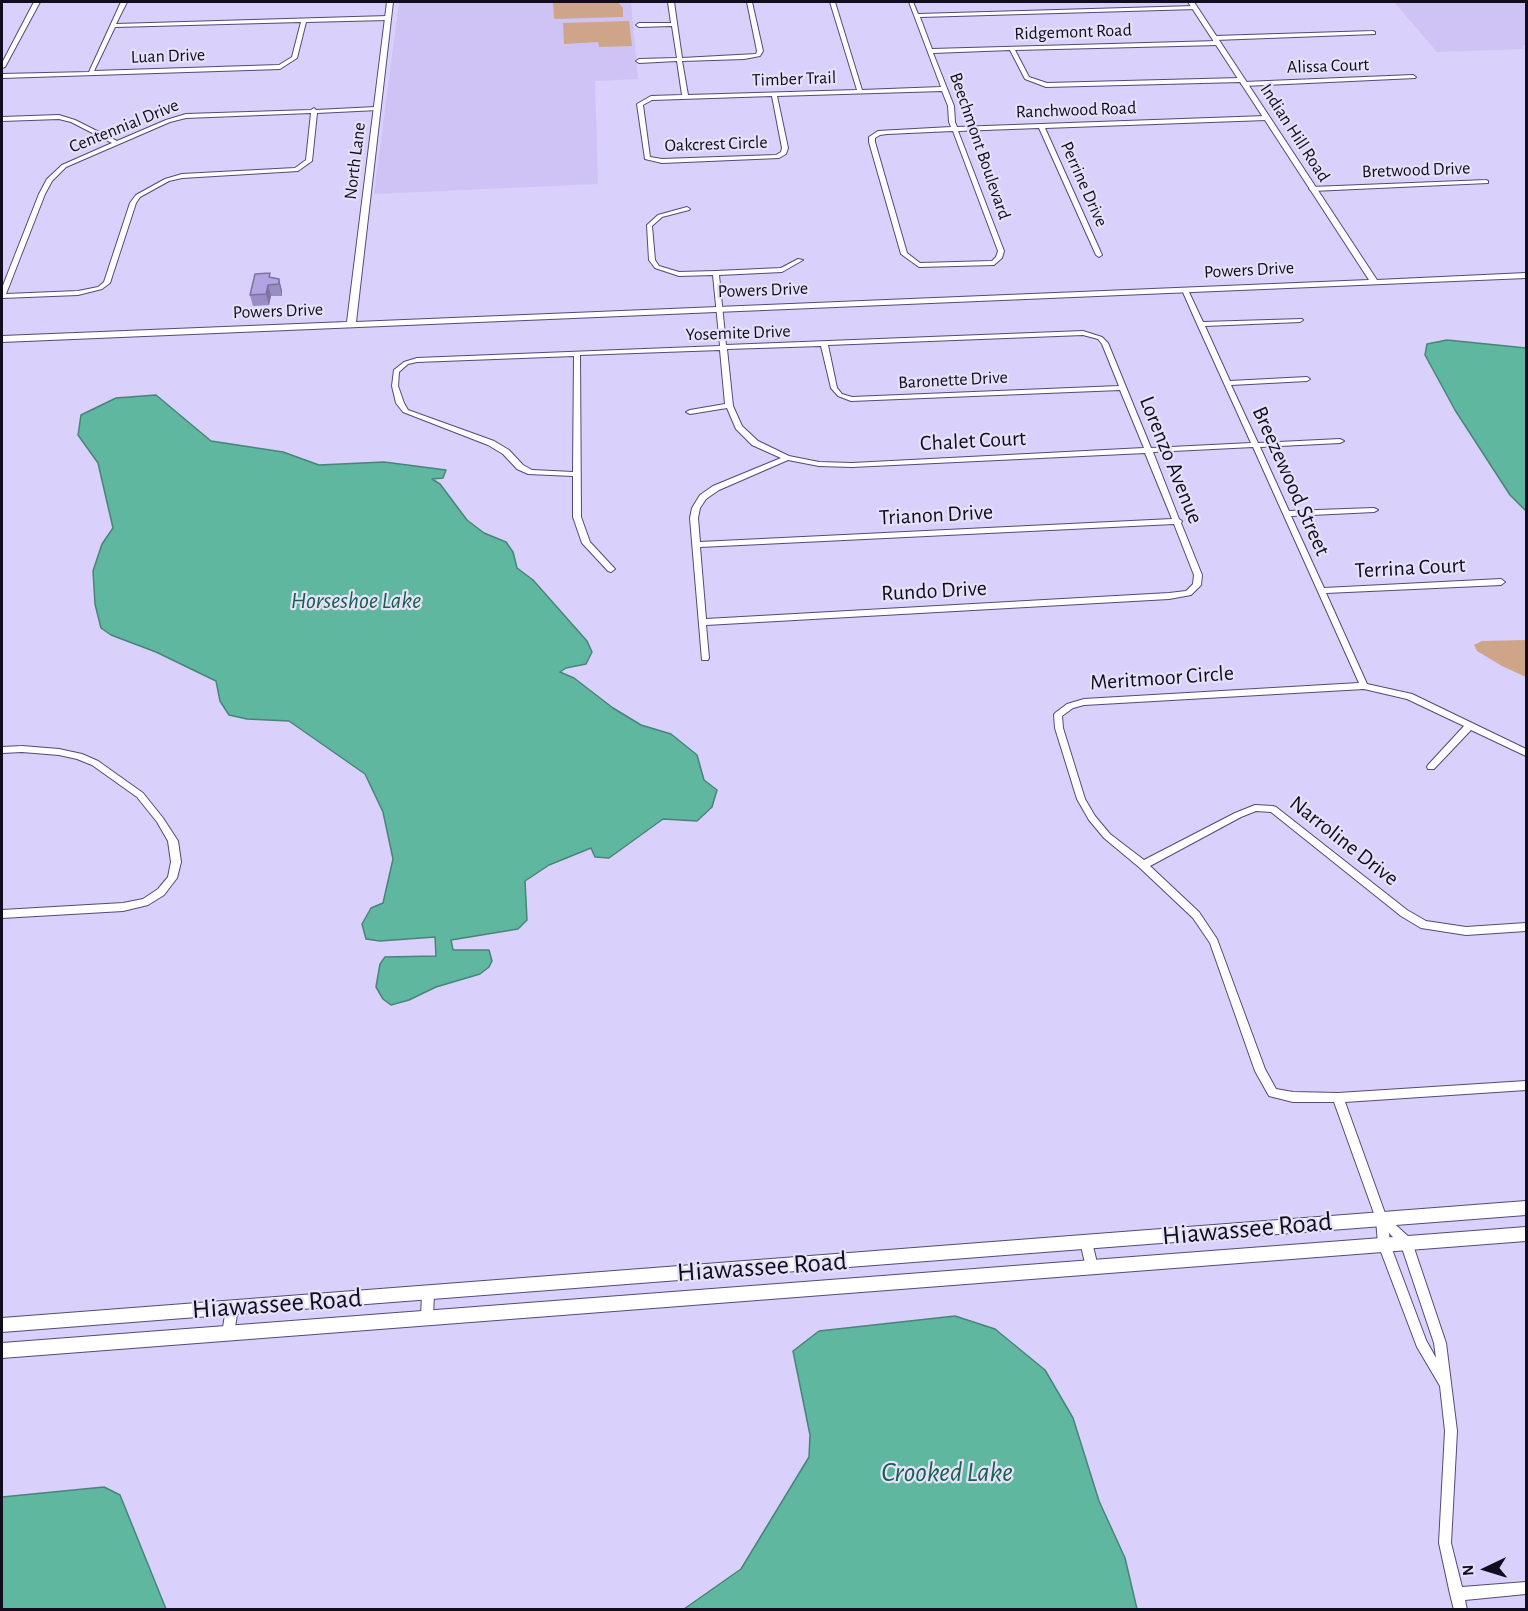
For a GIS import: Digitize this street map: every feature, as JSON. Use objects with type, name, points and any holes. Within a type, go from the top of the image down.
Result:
[{"type":"street","points":[[2,67],[37,2]]},
{"type":"street","points":[[92,74],[124,2]]},
{"type":"street","name":"North Lane","points":[[351,324],[390,2]]},
{"type":"street","points":[[671,2],[685,97]]},
{"type":"street","points":[[639,61],[756,56],[760,51],[749,2]]},
{"type":"street","points":[[832,2],[860,92]]},
{"type":"street","name":"Beechmont Boulevard","points":[[911,2],[945,89],[955,129],[1001,251],[994,263],[955,266]]},
{"type":"street","points":[[917,16],[1193,5]]},
{"type":"street","name":"Indian Hill Road","points":[[1193,5],[1374,281]]},
{"type":"street","points":[[112,26],[388,18]]},
{"type":"street","name":"Luan Drive","points":[[2,76],[280,67],[294,58],[304,21]]},
{"type":"street","points":[[639,25],[675,24]]},
{"type":"street","name":"Ridgemont Road","points":[[930,51],[1373,33]]},
{"type":"street","points":[[1012,49],[1027,78],[1046,85],[1243,82]]},
{"type":"street","name":"Alissa Court","points":[[1243,82],[1413,77]]},
{"type":"street","name":"Timber Trail","points":[[644,101],[685,97],[945,89]]},
{"type":"street","name":"Oakcrest Circle","points":[[644,101],[640,104],[647,158],[662,161],[768,158],[784,153],[785,148],[774,94]]},
{"type":"street","name":"Centennial Drive","points":[[2,295],[49,180],[64,166],[168,121],[186,116],[376,109]]},
{"type":"street","points":[[2,295],[85,292],[100,288],[107,283],[133,203],[138,196],[147,189],[182,176],[296,170],[309,160],[314,110]]},
{"type":"street","points":[[2,119],[59,117],[74,121],[116,143]]},
{"type":"street","name":"Ranchwood Road","points":[[955,266],[919,265],[904,254],[872,137],[887,132],[1266,118]]},
{"type":"street","name":"Perrine Drive","points":[[1041,126],[1099,255]]},
{"type":"street","name":"Bretwood Drive","points":[[1312,189],[1486,182]]},
{"type":"street","points":[[687,209],[660,216],[653,221],[649,232],[652,260],[657,267],[673,272],[782,270],[800,260]]},
{"type":"street","name":"Chalet Court","points":[[716,273],[729,406],[739,427],[755,443],[787,458],[819,464],[852,465],[1340,441]]},
{"type":"street","name":"Powers Drive","points":[[2,339],[1527,276]]},
{"type":"street","name":"Breezewood Street","points":[[1185,290],[1364,686]]},
{"type":"street","points":[[1200,324],[1300,320]]},
{"type":"street","name":"Yosemite Drive","points":[[578,474],[531,472],[520,467],[506,452],[491,443],[405,411],[395,386],[396,371],[406,363],[417,360],[1083,333]]},
{"type":"street","name":"Lorenzo Avenue","points":[[1083,333],[1101,338],[1105,342],[1198,575],[1197,585],[1188,593],[1169,596]]},
{"type":"street","name":"Baronette Drive","points":[[824,344],[834,388],[851,399],[1122,388]]},
{"type":"street","points":[[577,355],[577,517],[586,543],[611,568]]},
{"type":"street","points":[[1227,383],[1307,379]]},
{"type":"street","points":[[690,411],[729,406]]},
{"type":"street","points":[[705,657],[694,518],[696,508],[703,497],[717,488],[787,458]]},
{"type":"street","points":[[1286,514],[1374,510]]},
{"type":"street","name":"Trianon Drive","points":[[696,545],[1178,521]]},
{"type":"street","name":"Terrina Court","points":[[1321,591],[1501,582]]},
{"type":"street","name":"Rundo Drive","points":[[702,622],[1169,596]]},
{"type":"street","name":"Meritmoor Circle","points":[[1527,753],[1409,696],[1364,686],[1084,702],[1070,706],[1058,715],[1059,728],[1081,799],[1092,818],[1107,836],[1143,865],[1196,915],[1214,942],[1260,1071],[1273,1093],[1293,1097],[1338,1098],[1527,1085]]},
{"type":"street","points":[[1431,767],[1470,725]]},
{"type":"street","points":[[2,750],[22,748],[59,752],[79,756],[95,763],[140,795],[173,841],[176,862],[172,878],[161,892],[145,902],[123,907],[2,914]]},
{"type":"street","name":"Narroline Drive","points":[[1143,865],[1238,815],[1255,808],[1273,809],[1404,913],[1424,925],[1466,931],[1527,927]]},
{"type":"street","points":[[1338,1098],[1382,1219],[1384,1244],[1421,1343],[1445,1385]]},
{"type":"street","name":"Hiawassee Road","points":[[2,1325],[1527,1208]]},
{"type":"street","points":[[1382,1219],[1406,1242],[1440,1343],[1451,1431],[1444,1543],[1461,1610]]},
{"type":"street","name":"Hiawassee Road","points":[[2,1351],[1527,1234]]},
{"type":"street","points":[[1086,1242],[1092,1267]]},
{"type":"street","points":[[427,1318],[428,1293]]},
{"type":"street","points":[[228,1334],[232,1308]]},
{"type":"street","points":[[1456,1594],[1527,1588]]},
{"type":"shaded area","points":[[399,2],[631,2],[638,79],[595,81],[598,184],[374,194]]},
{"type":"shaded area","points":[[553,2],[618,2],[623,8],[623,17],[556,19]]},
{"type":"shaded area","points":[[1394,2],[1526,2],[1526,45],[1522,46],[1525,49],[1437,52]]},
{"type":"shaded area","points":[[629,21],[632,46],[599,47],[598,42],[564,44],[563,23]]},
{"type":"shaded area","points":[[1526,640],[1526,677],[1477,651],[1474,645],[1482,641]]},
{"type":"water","points":[[1447,340],[1526,348],[1526,511],[1510,495],[1455,410],[1425,355],[1427,344]]},
{"type":"water","name":"Horseshoe Lake","points":[[156,395],[211,441],[283,452],[319,465],[384,462],[446,470],[443,478],[432,479],[440,484],[467,520],[484,533],[506,542],[513,552],[517,568],[533,580],[587,641],[592,652],[586,664],[566,668],[560,672],[574,678],[613,708],[641,725],[671,734],[697,755],[704,780],[717,790],[712,807],[697,821],[663,819],[609,858],[595,857],[591,848],[549,865],[525,881],[527,920],[518,929],[451,940],[453,950],[489,950],[492,961],[489,967],[480,974],[436,987],[409,1000],[391,1005],[383,999],[376,987],[380,964],[385,957],[436,956],[435,937],[380,941],[366,939],[362,924],[371,908],[383,903],[393,859],[383,812],[365,774],[289,721],[247,719],[229,715],[220,701],[216,681],[156,652],[111,635],[101,628],[95,604],[93,571],[102,544],[113,528],[98,463],[78,435],[81,415],[116,398]]},
{"type":"water","name":"Crooked Lake","points":[[955,1316],[995,1329],[1045,1370],[1073,1418],[1099,1501],[1125,1558],[1137,1609],[684,1609],[741,1569],[809,1457],[810,1435],[793,1351],[819,1331]]},
{"type":"water","points":[[104,1487],[120,1495],[166,1609],[2,1609],[2,1497]]},
{"type":"building","points":[[270,273],[269,277],[279,279],[279,284],[268,285],[266,294],[250,295],[255,274]]}]
